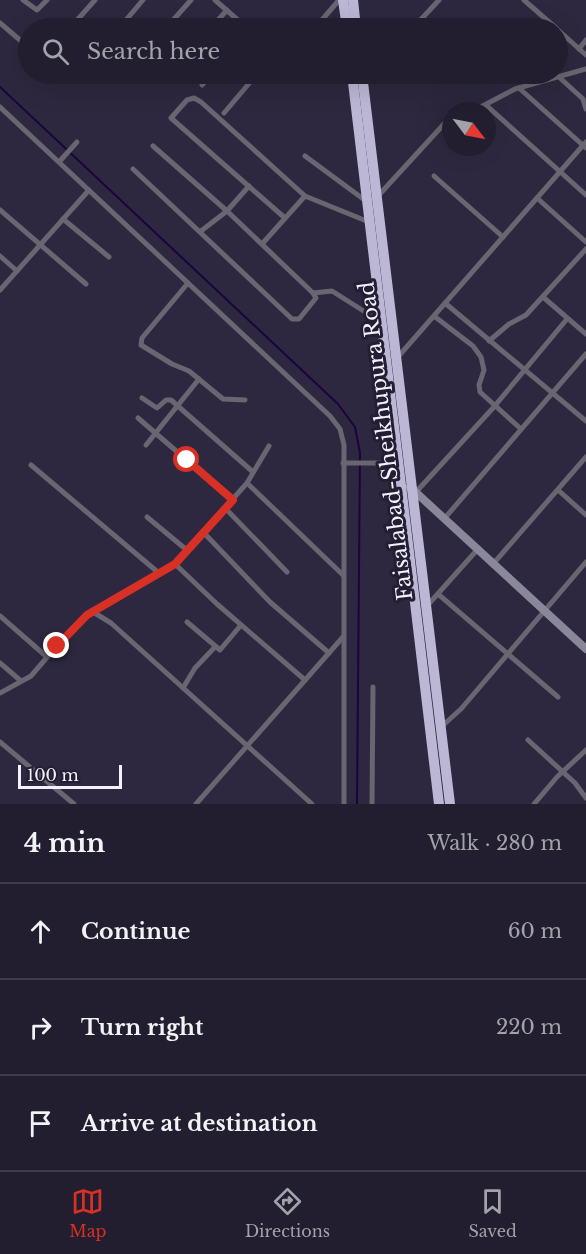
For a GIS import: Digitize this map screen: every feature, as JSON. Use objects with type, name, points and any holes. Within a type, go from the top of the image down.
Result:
[{"type":"highway","points":[[341,0],[345,18]]},
{"type":"highway","points":[[353,0],[355,18]]},
{"type":"highway","name":"Faisalabad-Sheikhupura Road","points":[[354,84],[396,360],[403,463],[439,804]]},
{"type":"highway","name":"Faisalabad-Sheikhupura Road","points":[[363,84],[372,200],[370,222],[382,323],[403,463],[413,490],[450,804]]},
{"type":"street","points":[[23,0],[36,10],[46,0]]},
{"type":"street","points":[[79,18],[95,0]]},
{"type":"street","points":[[128,18],[144,0]]},
{"type":"street","points":[[175,18],[191,0]]},
{"type":"street","points":[[215,0],[236,18]]},
{"type":"street","points":[[324,18],[341,0]]},
{"type":"street","points":[[422,18],[439,0]]},
{"type":"street","points":[[527,1],[545,18]]},
{"type":"street","points":[[220,18],[227,10]]},
{"type":"street","points":[[0,23],[18,38]]},
{"type":"street","points":[[568,39],[586,55]]},
{"type":"street","points":[[579,49],[586,40]]},
{"type":"street","points":[[568,74],[586,69]]},
{"type":"street","points":[[224,113],[249,84]]},
{"type":"street","points":[[492,102],[519,88],[534,84]]},
{"type":"street","points":[[567,84],[583,99],[586,109]]},
{"type":"street","points":[[396,360],[585,145],[519,88]]},
{"type":"street","points":[[285,218],[171,118],[187,100],[194,98],[201,102],[305,196],[370,222]]},
{"type":"street","points":[[0,107],[336,423],[343,440],[344,804]]},
{"type":"street","points":[[496,114],[586,195]]},
{"type":"street","points":[[305,156],[372,200],[442,126]]},
{"type":"street","points":[[59,162],[77,142]]},
{"type":"street","points":[[133,169],[292,319],[300,319],[315,303],[316,298],[312,293],[262,244],[153,146]]},
{"type":"street","points":[[434,176],[502,237]]},
{"type":"street","points":[[201,231],[227,211],[249,186]]},
{"type":"street","points":[[0,290],[89,190]]},
{"type":"street","points":[[262,244],[305,196]]},
{"type":"street","points":[[537,198],[586,242]]},
{"type":"street","points":[[0,210],[86,284]]},
{"type":"street","points":[[63,219],[109,257]]},
{"type":"street","points":[[489,341],[509,324],[526,315],[586,249]]},
{"type":"street","points":[[0,256],[17,271]]},
{"type":"street","points":[[188,283],[140,342],[142,346],[172,364],[189,371],[223,399],[244,400]]},
{"type":"street","points":[[312,293],[332,291],[382,323]]},
{"type":"street","points":[[543,297],[586,334]]},
{"type":"street","points":[[446,303],[551,394],[586,421]]},
{"type":"street","points":[[434,316],[473,346],[481,357],[484,370],[479,388],[521,429]]},
{"type":"street","points":[[567,319],[495,406],[413,490],[586,649]]},
{"type":"street","points":[[444,519],[586,354]]},
{"type":"street","points":[[146,445],[199,379]]},
{"type":"street","points":[[142,398],[156,408],[168,399],[253,472]]},
{"type":"street","points":[[138,418],[233,500]]},
{"type":"street","points":[[0,693],[31,676],[67,634],[93,612],[175,564],[247,483],[268,446]]},
{"type":"street","points":[[493,564],[586,457]]},
{"type":"street","points":[[343,463],[403,463]]},
{"type":"street","points":[[32,465],[160,574]]},
{"type":"street","points":[[247,483],[343,574]]},
{"type":"street","points":[[558,490],[586,514]]},
{"type":"street","points":[[226,509],[287,572]]},
{"type":"street","points":[[147,517],[188,551]]},
{"type":"street","points":[[204,534],[270,602],[329,653]]},
{"type":"street","points":[[426,608],[477,550]]},
{"type":"street","points":[[441,727],[450,721],[586,562]]},
{"type":"street","points":[[175,564],[305,680]]},
{"type":"street","points":[[438,594],[558,697]]},
{"type":"street","points":[[93,612],[104,616],[309,803]]},
{"type":"street","points":[[0,616],[47,657]]},
{"type":"street","points":[[187,622],[221,650],[242,625]]},
{"type":"street","points":[[196,804],[344,637]]},
{"type":"street","points":[[183,688],[195,668],[215,647]]},
{"type":"street","points":[[0,663],[21,681]]},
{"type":"street","points":[[372,804],[373,687]]},
{"type":"street","points":[[528,741],[562,771],[586,798]]},
{"type":"street","points":[[0,742],[74,804]]},
{"type":"street","points":[[534,804],[562,771],[586,750]]},
{"type":"waterway","points":[[0,87],[338,404],[355,427],[360,453],[357,804]]},
{"type":"route","points":[[57,646],[87,615],[175,564],[233,500],[187,460]]}]
